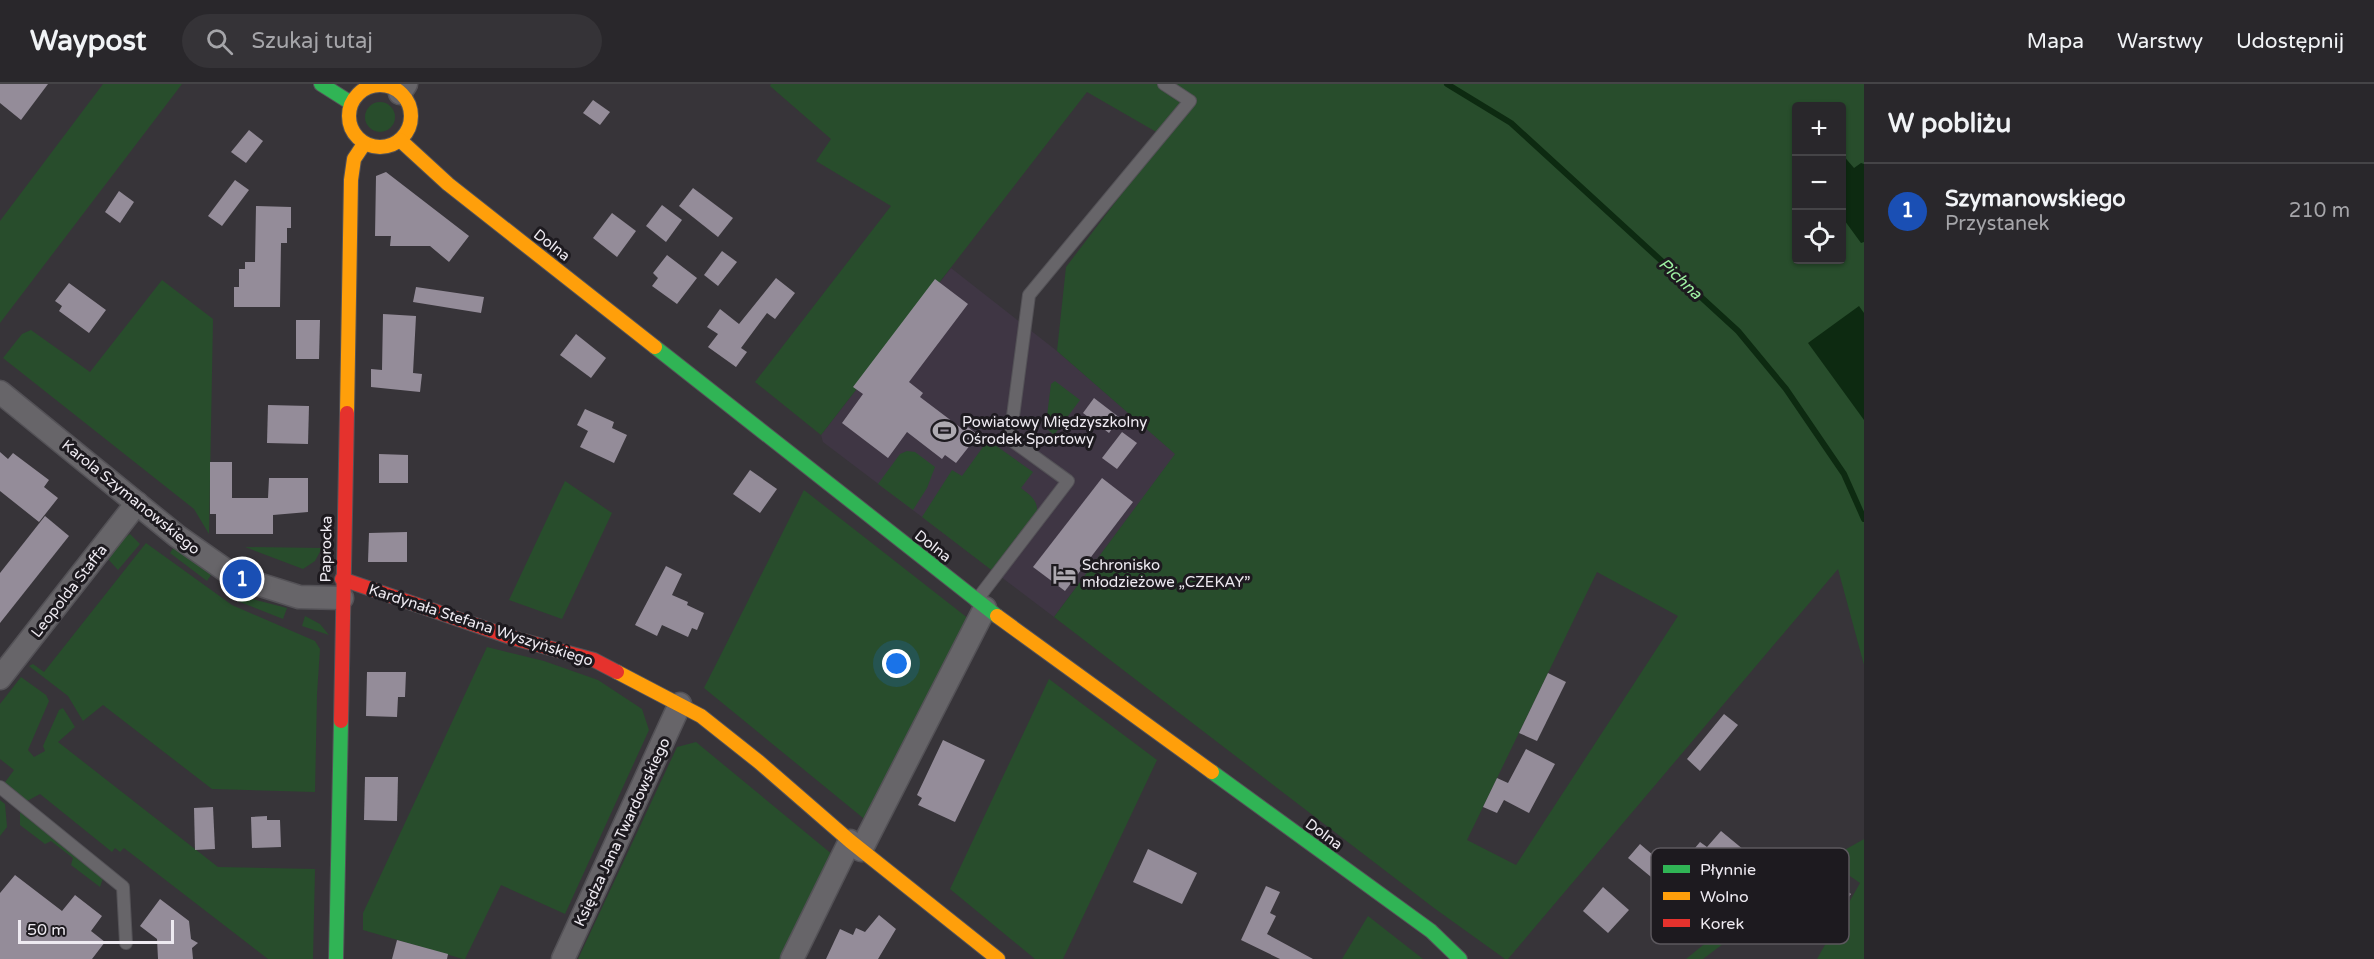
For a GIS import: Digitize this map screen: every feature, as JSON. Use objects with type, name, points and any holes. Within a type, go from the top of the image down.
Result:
[{"type":"street","points":[[321,84],[351,103]]},
{"type":"street","points":[[373,86],[403,88],[410,111],[407,132],[400,140],[383,147],[364,144],[350,126],[351,103],[364,89],[373,86]]},
{"type":"street","name":"Dolna","points":[[400,140],[448,184],[980,605],[1431,931],[1460,959]]},
{"type":"street","name":"Paprocka","points":[[336,959],[351,180],[354,159],[364,144]]},
{"type":"street","name":"Karola Szymanowskiego","points":[[0,392],[177,536],[224,569],[242,579],[299,597],[342,589]]},
{"type":"street","name":"Leopolda Staffa","points":[[0,678],[137,503]]},
{"type":"street","name":"Kardynała Stefana Wyszyńskiego","points":[[342,589],[594,660],[680,704],[700,716],[759,762],[856,845],[998,959]]},
{"type":"street","points":[[792,959],[856,845],[980,605]]},
{"type":"street","name":"Księdza Jana Twardowskiego","points":[[563,959],[680,704]]},
{"type":"lane","points":[[980,605],[1068,481],[1010,439],[1029,295],[1190,101],[1164,84]]},
{"type":"lane","points":[[0,787],[123,887],[126,943]]},
{"type":"shaded area","points":[[103,84],[182,84],[0,323],[0,221]]},
{"type":"shaded area","points":[[771,84],[1864,84],[1864,665],[1838,569],[1508,959],[1505,959],[1434,908],[1054,617],[1175,454],[1057,351],[1066,267],[1165,137],[1087,92],[821,435],[755,382],[891,206],[816,161],[831,139],[770,86]],"holes":[[[1597,572],[1678,616],[1516,865],[1467,840]]]},
{"type":"shaded area","points":[[380,102],[391,106],[395,117],[391,128],[380,132],[369,128],[365,117],[369,106]]},
{"type":"shaded area","points":[[1846,159],[1854,168],[1861,163],[1864,164],[1864,242],[1861,243],[1846,222]]},
{"type":"shaded area","points":[[951,268],[1057,351],[1176,454],[1054,617],[823,442],[821,435]]},
{"type":"shaded area","points":[[162,280],[213,319],[209,534],[194,509],[3,358],[22,334],[31,330],[90,372]]},
{"type":"shaded area","points":[[1859,306],[1864,313],[1864,420],[1808,343]]},
{"type":"shaded area","points":[[1055,381],[1080,400],[1054,435],[1046,428],[1046,424],[1051,384]]},
{"type":"shaded area","points":[[988,440],[1033,472],[1021,488],[1033,498],[1037,508],[1037,512],[994,572],[922,517],[952,470],[962,476]]},
{"type":"shaded area","points":[[907,451],[915,452],[935,467],[927,488],[913,510],[878,484],[900,454]]},
{"type":"shaded area","points":[[565,481],[612,513],[562,619],[509,600]]},
{"type":"shaded area","points":[[804,490],[969,619],[868,822],[704,688]]},
{"type":"shaded area","points":[[130,534],[140,544],[118,570],[108,559],[123,539]]},
{"type":"shaded area","points":[[146,543],[232,605],[315,641],[320,649],[315,792],[212,789],[103,705],[83,721],[68,696],[29,666],[33,664],[44,672]]},
{"type":"shaded area","points":[[174,547],[211,575],[207,581],[170,553]]},
{"type":"shaded area","points":[[245,547],[322,548],[315,561],[303,569]]},
{"type":"shaded area","points":[[239,593],[248,598],[287,608],[283,619],[235,600]]},
{"type":"shaded area","points":[[305,616],[320,624],[329,635],[302,626]]},
{"type":"shaded area","points":[[487,647],[544,661],[598,680],[642,709],[649,730],[565,914],[501,885],[463,959],[363,930],[363,913]]},
{"type":"shaded area","points":[[21,677],[46,695],[49,701],[28,750],[34,757],[45,751],[43,746],[59,710],[63,708],[75,727],[58,742],[218,867],[315,869],[313,959],[268,959],[124,848],[120,852],[115,848],[112,852],[40,794],[27,801],[3,785],[14,770],[0,759],[0,704]]},
{"type":"shaded area","points":[[1049,679],[1157,760],[1063,959],[1035,959],[950,889]]},
{"type":"shaded area","points":[[696,742],[833,855],[784,959],[578,959],[677,747]]},
{"type":"shaded area","points":[[0,800],[5,804],[7,827],[0,836]]},
{"type":"shaded area","points":[[20,812],[103,878],[100,887],[71,865],[73,858],[51,841],[45,844],[20,825]]},
{"type":"shaded area","points":[[1864,839],[1864,959],[1817,959],[1825,944],[1849,944],[1849,902],[1860,883],[1849,875],[1848,848]]},
{"type":"shaded area","points":[[1368,916],[1423,959],[1342,959]]},
{"type":"shaded area","points":[[1704,944],[1723,944],[1703,959],[1686,959]]},
{"type":"building","points":[[0,84],[48,84],[21,120],[0,103]]},
{"type":"building","points":[[593,100],[610,112],[600,125],[583,113]]},
{"type":"building","points":[[249,130],[263,141],[246,163],[231,152]]},
{"type":"building","points":[[386,172],[469,236],[449,262],[430,246],[390,246],[391,236],[375,236],[376,176]]},
{"type":"building","points":[[235,180],[249,190],[222,226],[208,216]]},
{"type":"building","points":[[693,188],[733,218],[718,237],[679,206]]},
{"type":"building","points":[[119,191],[134,202],[120,223],[105,212]]},
{"type":"building","points":[[662,205],[682,220],[666,242],[646,226]]},
{"type":"building","points":[[256,206],[291,207],[291,228],[287,228],[287,243],[281,243],[280,307],[234,307],[234,287],[239,287],[239,269],[245,269],[245,262],[255,262]]},
{"type":"building","points":[[612,213],[636,231],[617,257],[593,238]]},
{"type":"building","points":[[722,251],[737,262],[718,286],[704,275]]},
{"type":"building","points":[[667,255],[697,278],[677,304],[652,286],[658,278],[653,273]]},
{"type":"building","points":[[776,278],[795,293],[775,319],[767,313],[741,348],[747,352],[736,367],[708,347],[718,334],[707,327],[720,309],[739,324]]},
{"type":"building","points":[[935,279],[968,304],[909,382],[923,393],[920,397],[961,428],[964,424],[978,435],[956,463],[945,455],[942,459],[907,432],[888,458],[842,423],[863,394],[853,387]]},
{"type":"building","points":[[69,283],[106,310],[89,333],[59,311],[62,306],[55,301]]},
{"type":"building","points":[[416,287],[484,297],[481,313],[413,302]]},
{"type":"building","points":[[383,314],[416,316],[413,373],[422,374],[420,392],[371,387],[371,369],[382,370]]},
{"type":"building","points":[[296,320],[320,320],[319,359],[296,359]]},
{"type":"building","points":[[576,334],[606,358],[591,378],[560,355]]},
{"type":"building","points":[[1094,398],[1120,418],[1109,433],[1083,413]]},
{"type":"building","points":[[268,405],[309,406],[308,444],[267,443]]},
{"type":"building","points":[[585,409],[614,422],[612,428],[627,435],[614,463],[580,447],[588,431],[577,425]]},
{"type":"building","points":[[1122,432],[1137,443],[1117,469],[1102,458]]},
{"type":"building","points":[[0,452],[8,459],[13,453],[49,480],[44,487],[58,498],[39,522],[0,491]]},
{"type":"building","points":[[379,454],[408,455],[408,483],[379,483]]},
{"type":"building","points":[[210,462],[232,462],[232,498],[268,498],[269,478],[308,478],[308,512],[273,515],[273,534],[216,534],[216,514],[210,514]]},
{"type":"building","points":[[750,470],[777,489],[760,513],[733,494]]},
{"type":"building","points":[[1102,478],[1133,502],[1065,591],[1033,567]]},
{"type":"building","points":[[45,516],[69,536],[0,623],[0,573]]},
{"type":"building","points":[[407,532],[407,562],[368,562],[369,533]]},
{"type":"building","points":[[666,566],[682,574],[672,595],[704,613],[697,630],[692,628],[688,637],[662,625],[657,636],[635,625]]},
{"type":"building","points":[[367,672],[406,672],[405,697],[398,697],[397,717],[366,716]]},
{"type":"building","points":[[1548,673],[1566,682],[1537,741],[1519,733]]},
{"type":"building","points":[[1724,714],[1738,725],[1700,771],[1687,759]]},
{"type":"building","points":[[943,740],[985,760],[955,822],[918,805],[922,798],[917,795]]},
{"type":"building","points":[[1526,749],[1555,764],[1529,813],[1504,800],[1497,813],[1483,807],[1497,778],[1508,783]]},
{"type":"building","points":[[365,777],[398,777],[397,821],[364,820]]},
{"type":"building","points":[[213,807],[215,849],[195,850],[194,808]]},
{"type":"building","points":[[267,816],[267,820],[280,820],[281,847],[252,848],[251,817]]},
{"type":"building","points":[[1721,831],[1742,848],[1695,848],[1700,842],[1707,847]]},
{"type":"building","points":[[1640,844],[1651,853],[1651,877],[1628,858]]},
{"type":"building","points":[[1148,849],[1197,873],[1182,904],[1133,882]]},
{"type":"building","points":[[15,875],[62,911],[75,895],[102,916],[91,931],[105,942],[92,959],[0,959],[0,893]]},
{"type":"building","points":[[1266,886],[1280,892],[1270,913],[1276,916],[1267,934],[1313,959],[1280,959],[1241,940]]},
{"type":"building","points":[[1603,887],[1629,910],[1608,933],[1583,911]]},
{"type":"building","points":[[160,899],[189,921],[191,939],[198,943],[192,948],[193,959],[158,959],[157,939],[140,926]]},
{"type":"building","points":[[879,915],[896,929],[878,959],[826,959],[840,929],[853,935],[856,928],[865,932]]},
{"type":"building","points":[[397,940],[448,954],[447,959],[392,959]]},
{"type":"waterway","name":"Pichna","points":[[1447,84],[1511,123],[1738,331],[1786,389],[1844,474],[1864,519]]},
{"type":"traffic: fast","points":[[321,84],[351,103]]},
{"type":"traffic: fast","points":[[655,347],[997,616]]},
{"type":"traffic: fast","points":[[336,959],[341,721]]},
{"type":"traffic: fast","points":[[1212,772],[1431,931],[1460,959]]},
{"type":"traffic: slow","points":[[380,85],[392,87],[402,94],[409,104],[411,116],[409,128],[402,138],[392,145],[380,147],[368,145],[358,138],[351,128],[349,116],[351,104],[358,94],[368,87],[380,85]]},
{"type":"traffic: slow","points":[[400,140],[448,184],[655,347]]},
{"type":"traffic: slow","points":[[347,413],[351,180],[354,159],[364,144]]},
{"type":"traffic: slow","points":[[997,616],[1212,772]]},
{"type":"traffic: slow","points":[[617,672],[701,716],[759,762],[850,841],[998,959]]},
{"type":"traffic: jam","points":[[341,721],[347,413]]},
{"type":"traffic: jam","points":[[342,579],[513,638],[594,660],[617,672]]},
{"type":"place","name":"Powiatowy Międzyszkolny Ośrodek Sportowy","points":[[944,431]]},
{"type":"place","name":"Schronisko młodzieżowe „CZEKAY”","points":[[1064,574]]},
{"type":"place","name":"Szymanowskiego","points":[[242,579]]}]
